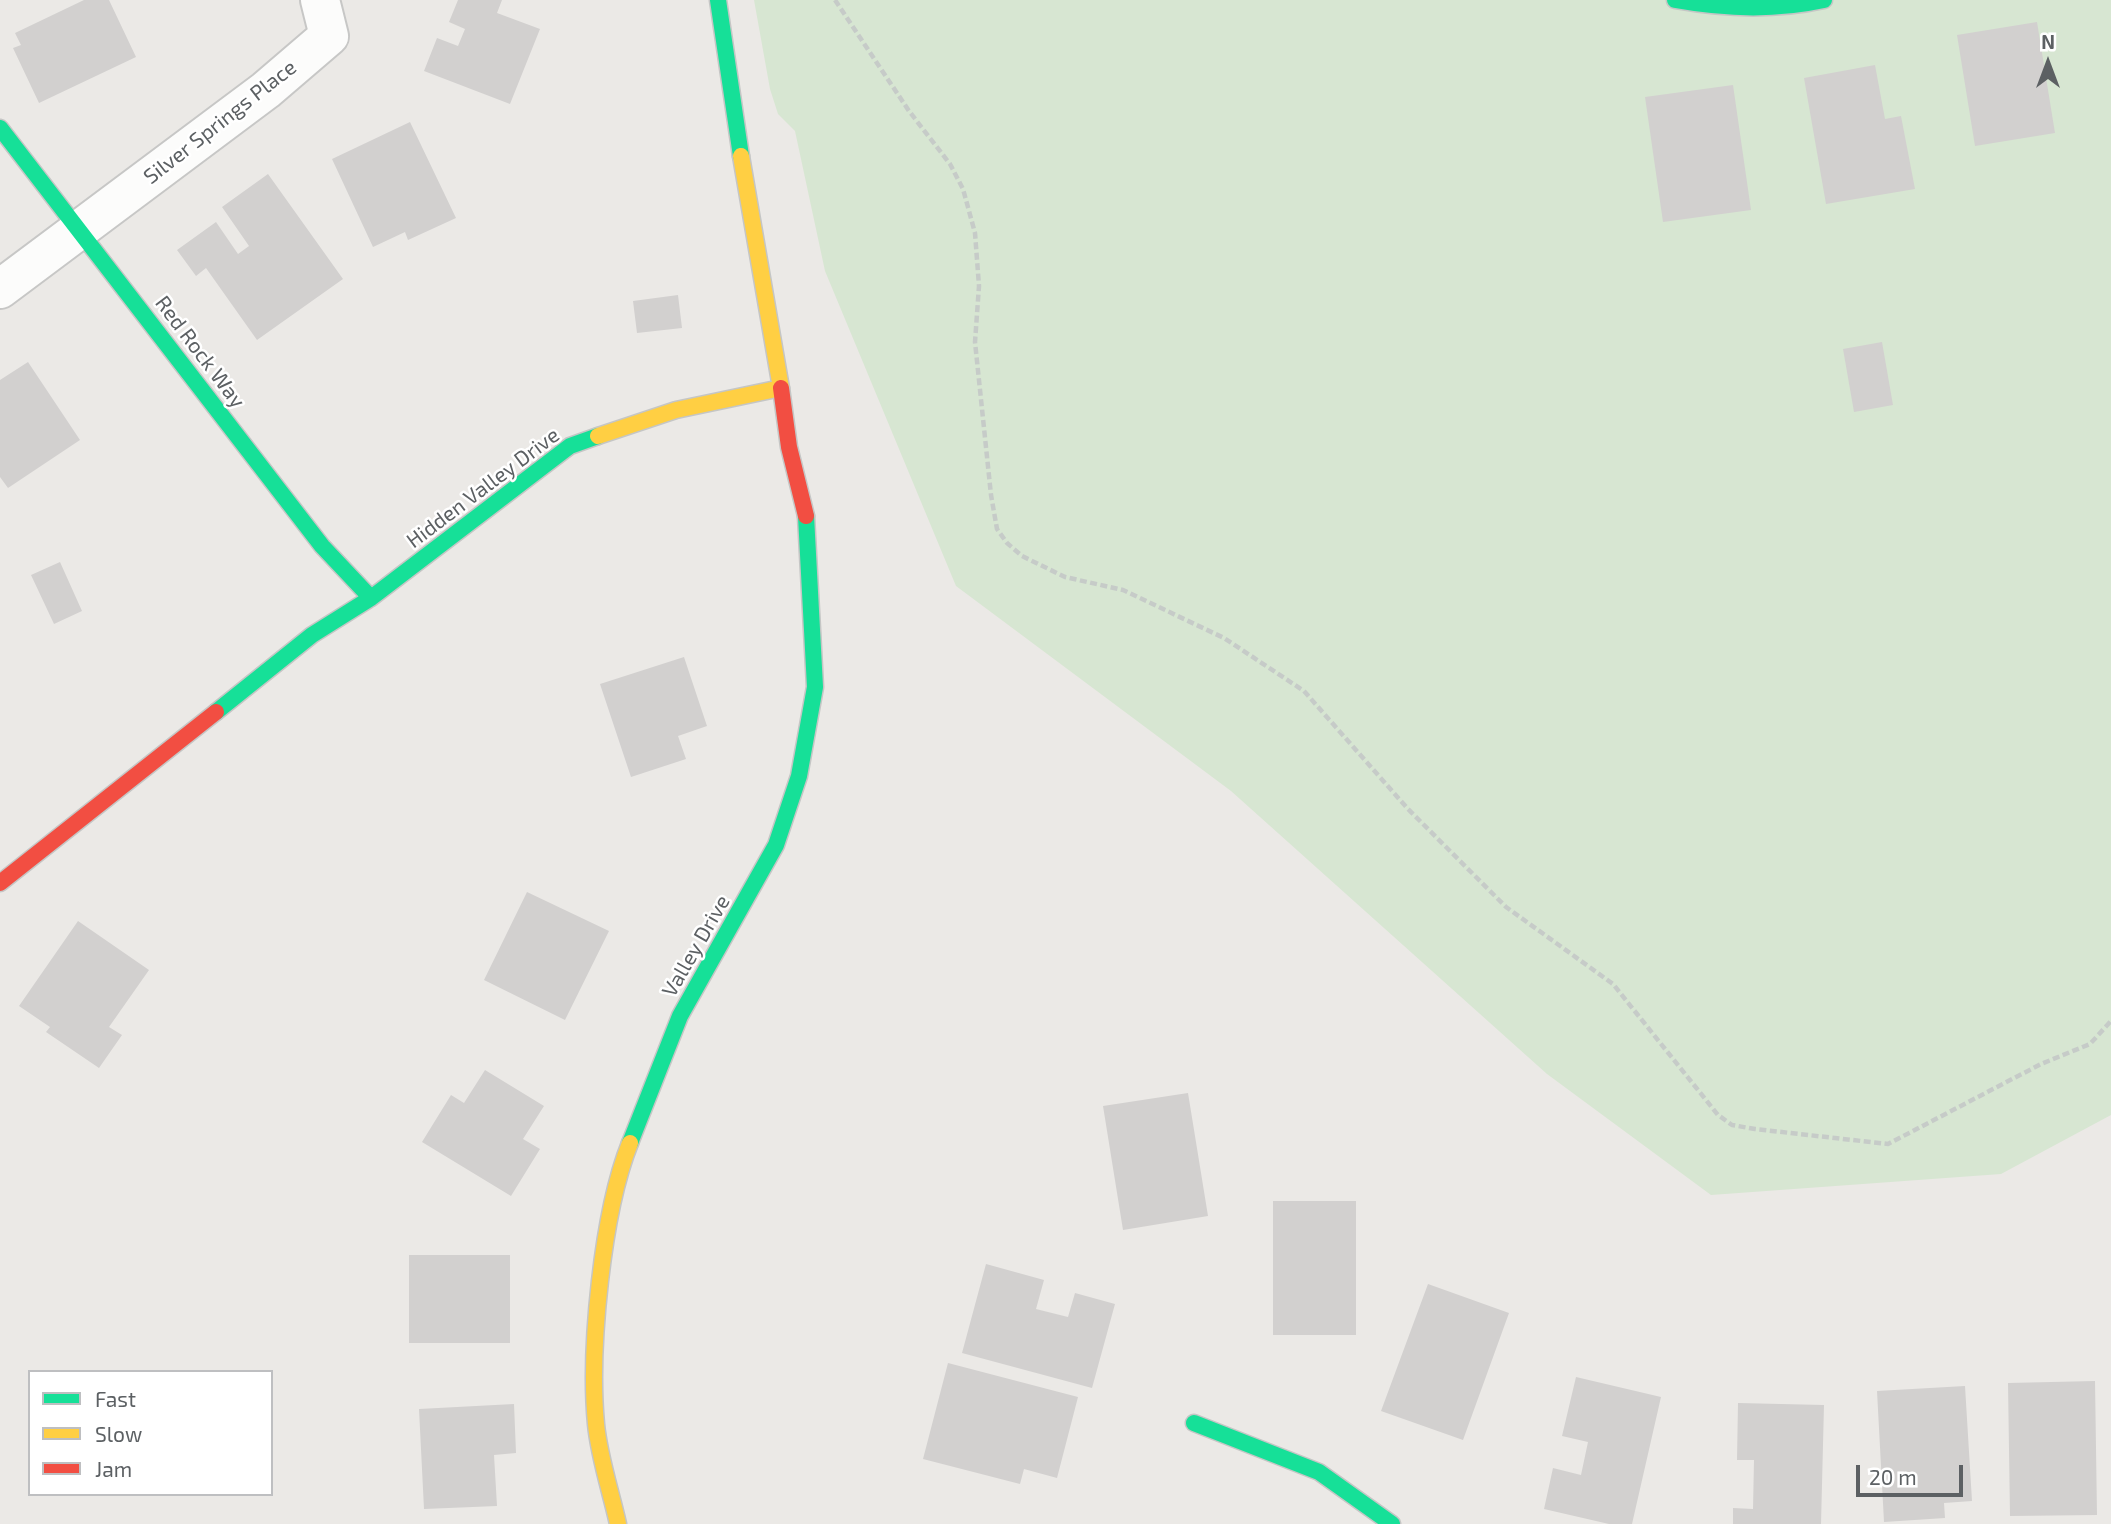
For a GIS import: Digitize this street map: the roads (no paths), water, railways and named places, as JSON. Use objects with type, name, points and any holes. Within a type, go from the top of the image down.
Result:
[{"type":"street","name":"Silver Springs Place","points":[[79,229],[266,90],[329,36],[320,0]]},
{"type":"street","points":[[718,0],[725,62],[782,388]]},
{"type":"street","points":[[1675,0],[1706,6],[1803,6],[1824,0]]},
{"type":"street","name":"Red Rock Way","points":[[0,128],[323,546],[371,598]]},
{"type":"street","points":[[0,289],[79,229]]},
{"type":"street","name":"Hidden Valley Drive","points":[[0,883],[312,635],[371,598],[570,446],[676,410],[782,388]]},
{"type":"street","name":"Valley Drive","points":[[618,1524],[596,1425],[596,1338],[604,1252],[625,1155],[680,1016],[776,845],[799,776],[815,687],[807,520],[789,447],[782,388]]},
{"type":"street","points":[[1194,1423],[1319,1472],[1392,1524]]}]
